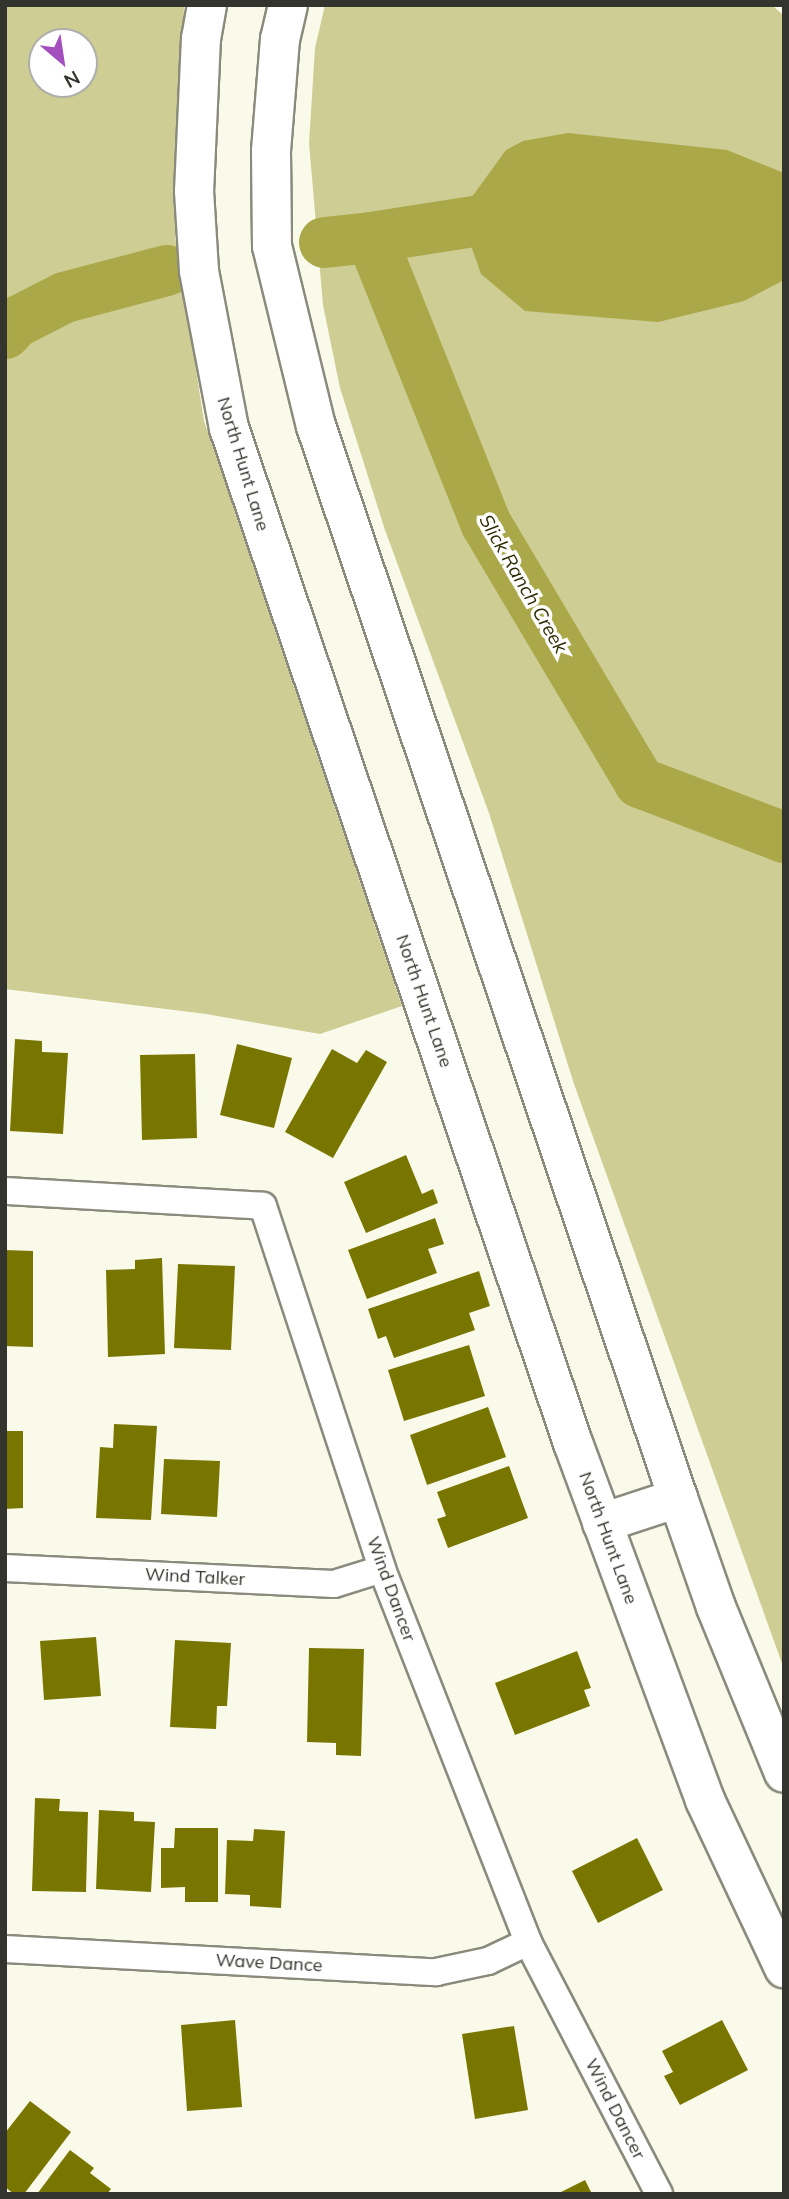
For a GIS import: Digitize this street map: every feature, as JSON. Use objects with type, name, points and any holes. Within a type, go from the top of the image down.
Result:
[{"type":"main road","name":"North Hunt Lane","points":[[207,5],[201,38],[194,191],[199,271],[229,428],[602,1523],[705,1800],[784,1968]]},
{"type":"main road","points":[[288,5],[280,40],[271,151],[272,246],[290,330],[370,593],[678,1498],[721,1620],[784,1773]]},
{"type":"main road","points":[[602,1523],[678,1498]]},
{"type":"street","name":"Wind Dancer","points":[[5,1191],[263,1206],[382,1569],[528,1942],[659,2194]]},
{"type":"street","name":"Wind Talker","points":[[5,1568],[334,1584],[382,1569]]},
{"type":"street","name":"Wave Dance","points":[[5,1949],[436,1972],[488,1961],[528,1942]]},
{"type":"green space","points":[[5,5],[184,5],[175,236],[204,421],[402,1006],[320,1034],[206,1014],[5,989]]},
{"type":"green space","points":[[325,5],[772,5],[784,16],[784,1669],[574,1084],[489,813],[385,530],[340,388],[323,305],[309,143],[315,48]]},
{"type":"shaded area","points":[[568,133],[727,150],[784,173],[784,280],[744,301],[658,322],[525,311],[481,274],[467,234],[469,201],[506,150],[523,141]]},
{"type":"building","points":[[15,1039],[42,1041],[42,1052],[68,1053],[63,1134],[10,1131]]},
{"type":"building","points":[[237,1044],[292,1058],[274,1128],[220,1115]]},
{"type":"building","points":[[332,1049],[357,1063],[366,1050],[387,1062],[333,1158],[285,1132]]},
{"type":"building","points":[[195,1054],[197,1138],[142,1140],[140,1055]]},
{"type":"building","points":[[406,1155],[422,1194],[433,1189],[438,1203],[366,1233],[344,1182]]},
{"type":"building","points":[[435,1218],[444,1244],[428,1249],[437,1273],[367,1299],[348,1250]]},
{"type":"building","points":[[5,1250],[33,1251],[33,1347],[5,1346]]},
{"type":"building","points":[[162,1258],[165,1354],[108,1357],[106,1270],[135,1269],[135,1260]]},
{"type":"building","points":[[178,1264],[235,1266],[231,1350],[174,1348]]},
{"type":"building","points":[[479,1271],[490,1306],[469,1313],[475,1330],[394,1358],[386,1336],[378,1339],[368,1309]]},
{"type":"building","points":[[469,1345],[485,1396],[404,1421],[388,1370]]},
{"type":"building","points":[[488,1407],[506,1457],[427,1485],[410,1435]]},
{"type":"building","points":[[114,1424],[157,1426],[151,1520],[96,1518],[100,1447],[113,1448]]},
{"type":"building","points":[[5,1431],[23,1431],[23,1508],[5,1509]]},
{"type":"building","points":[[164,1459],[220,1461],[217,1517],[161,1514]]},
{"type":"building","points":[[509,1466],[528,1518],[448,1548],[437,1519],[446,1516],[437,1492]]},
{"type":"building","points":[[96,1637],[101,1696],[44,1700],[40,1641]]},
{"type":"building","points":[[175,1640],[231,1643],[227,1706],[217,1706],[216,1729],[170,1727]]},
{"type":"building","points":[[309,1648],[364,1649],[361,1756],[336,1755],[336,1743],[307,1742]]},
{"type":"building","points":[[577,1651],[591,1688],[584,1690],[590,1706],[515,1735],[495,1683]]},
{"type":"building","points":[[35,1798],[60,1799],[59,1811],[88,1812],[86,1892],[32,1891]]},
{"type":"building","points":[[99,1810],[134,1812],[134,1821],[155,1822],[151,1892],[96,1889]]},
{"type":"building","points":[[175,1828],[218,1828],[218,1902],[185,1902],[185,1887],[161,1888],[161,1848],[174,1848]]},
{"type":"building","points":[[254,1829],[285,1831],[281,1908],[250,1906],[250,1895],[225,1894],[227,1840],[253,1841]]},
{"type":"building","points":[[637,1838],[663,1890],[598,1923],[572,1871]]},
{"type":"building","points":[[235,2020],[242,2107],[187,2111],[181,2025]]},
{"type":"building","points":[[722,2020],[748,2070],[680,2105],[664,2076],[673,2072],[662,2051]]},
{"type":"building","points":[[514,2026],[528,2110],[475,2119],[462,2034]]},
{"type":"building","points":[[30,2101],[71,2132],[24,2194],[14,2194],[5,2187],[5,2133]]},
{"type":"building","points":[[70,2150],[94,2168],[90,2173],[111,2189],[107,2194],[37,2194]]},
{"type":"building","points":[[585,2180],[592,2194],[557,2194]]},
{"type":"waterway","points":[[371,237],[537,211]]},
{"type":"waterway","name":"Slick Ranch Creek","points":[[324,242],[371,237],[486,524],[639,782],[784,837]]},
{"type":"waterway","name":"Slick Ranch Creek","points":[[5,333],[15,322],[64,297],[166,270]]}]
